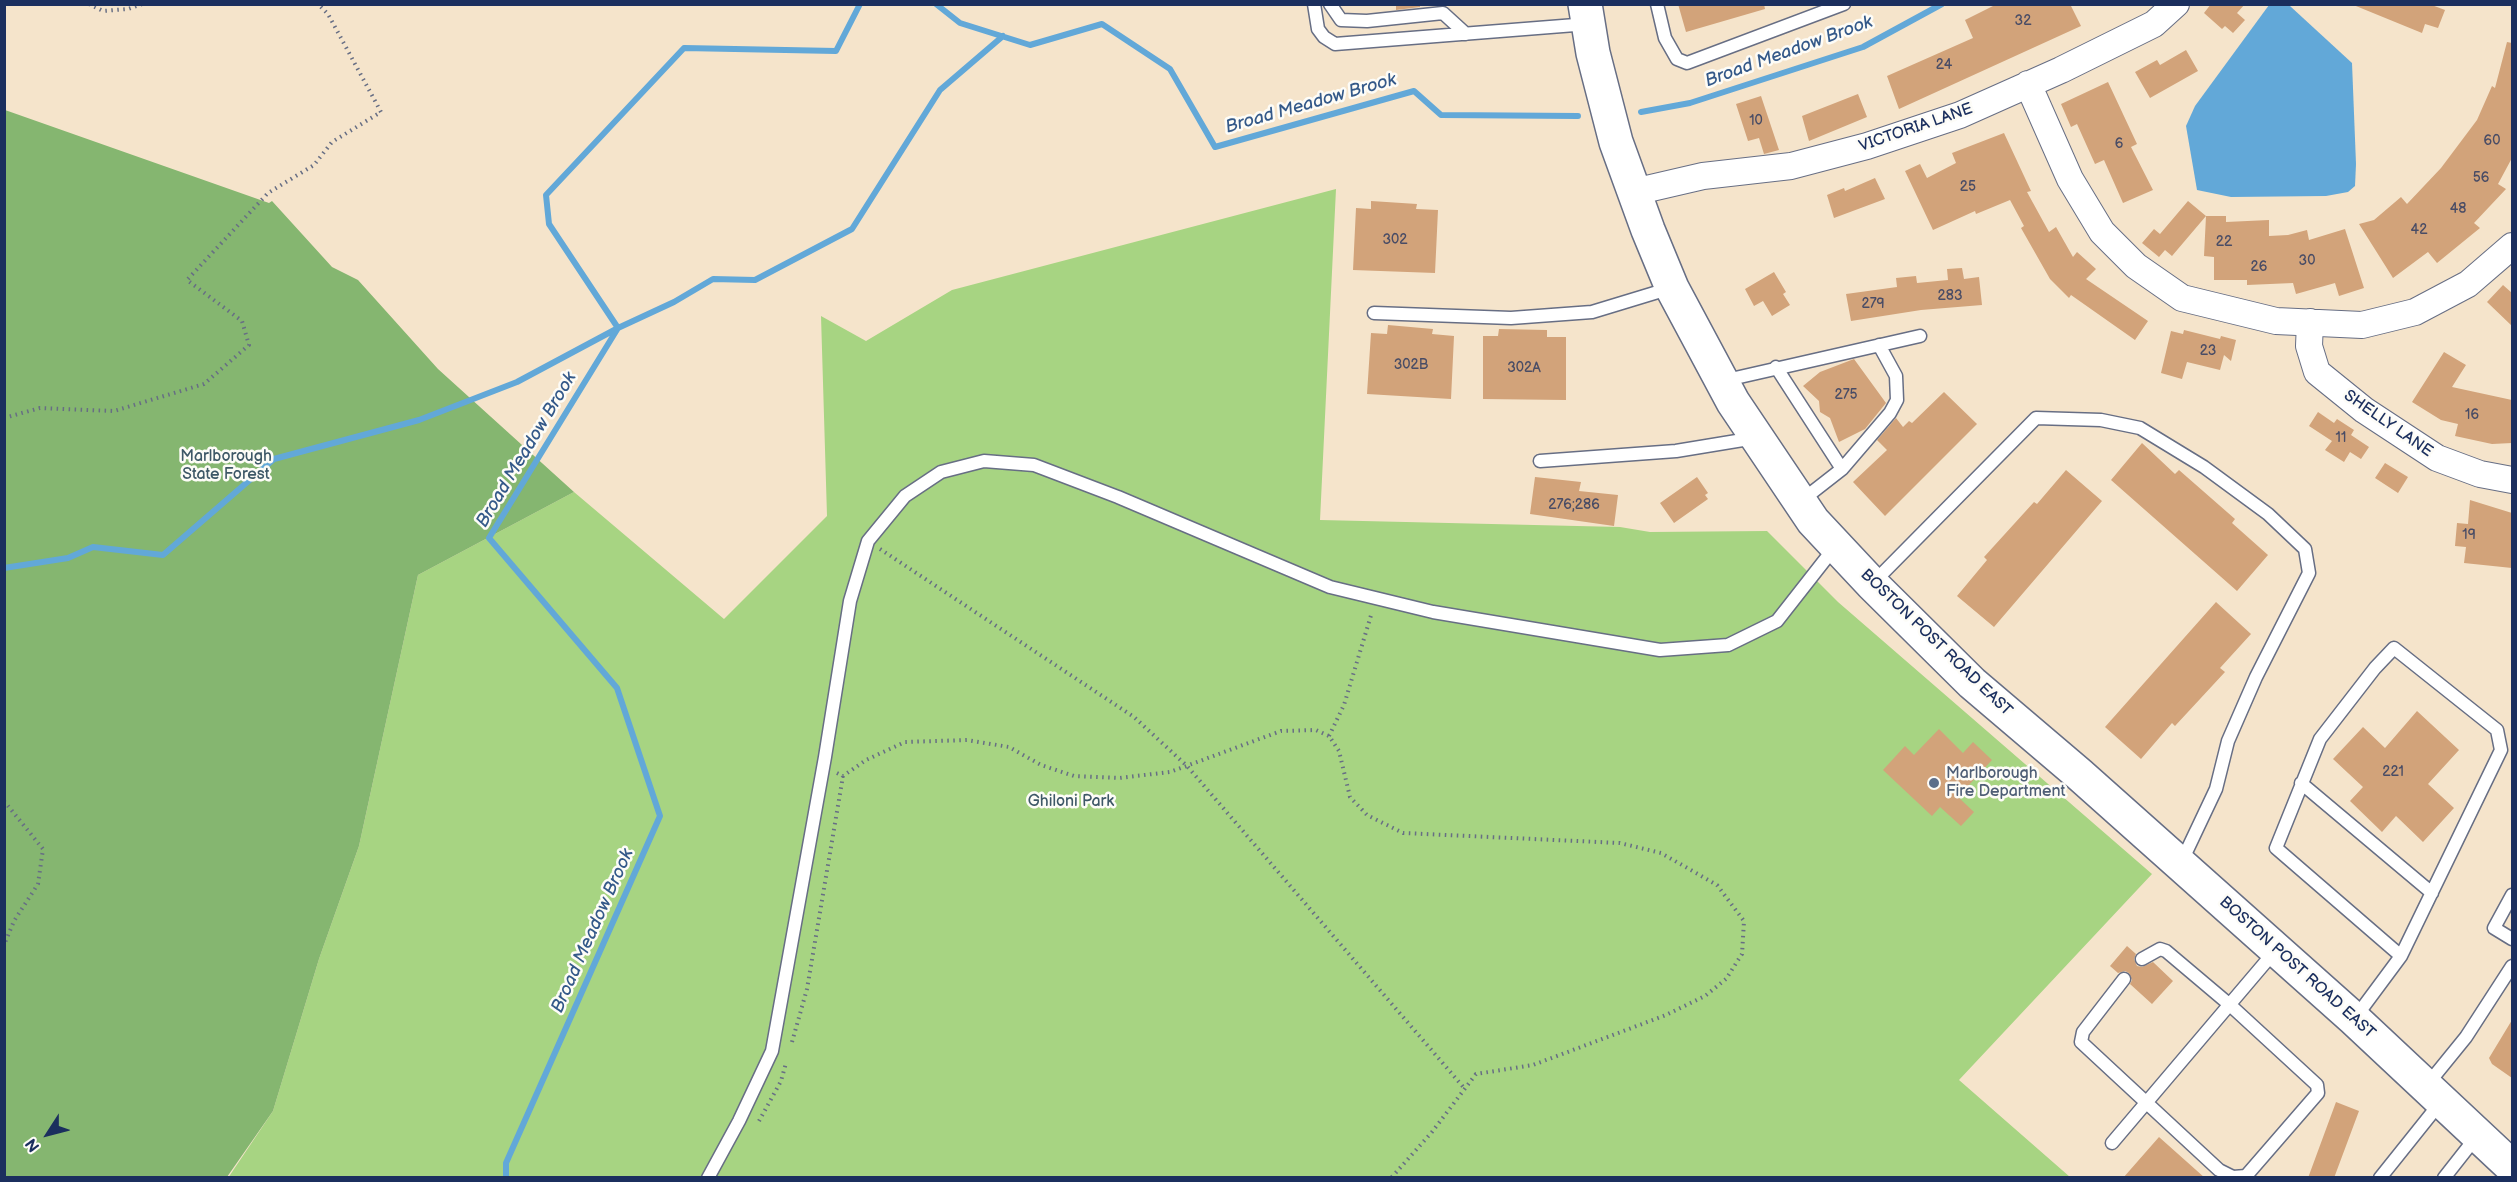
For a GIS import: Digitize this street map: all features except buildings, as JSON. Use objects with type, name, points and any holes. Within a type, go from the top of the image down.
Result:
[{"type":"main road","name":"BOSTON POST ROAD EAST","points":[[1586,14],[1603,97],[1634,192],[1672,288],[1721,381],[1813,521],[1872,584],[1972,683],[2354,1019],[2435,1092],[2512,1167]]},
{"type":"street","name":"VICTORIA LANE","points":[[1634,192],[1703,176],[1791,166],[1867,146],[1960,115],[2154,24],[2176,4]]},
{"type":"street","points":[[2028,84],[2070,179],[2102,232],[2136,266],[2182,298],[2276,321],[2362,325],[2415,312],[2468,284],[2512,246]]},
{"type":"street","name":"SHELLY LANE","points":[[2310,322],[2309,345],[2317,372],[2364,410],[2437,458],[2480,474],[2512,480]]},
{"type":"lane","points":[[1314,4],[1318,29],[1324,38],[1335,44],[1466,34],[1586,14]]},
{"type":"lane","points":[[1330,4],[1341,20],[1367,21],[1443,13],[1466,34]]},
{"type":"lane","points":[[1657,4],[1665,38],[1677,59],[1687,63],[1844,4]]},
{"type":"lane","points":[[1374,313],[1511,318],[1592,312],[1672,288]]},
{"type":"lane","points":[[1721,381],[1920,336]]},
{"type":"lane","points":[[1800,502],[1842,469],[1890,413],[1897,400],[1896,376],[1879,345]]},
{"type":"lane","points":[[1776,367],[1842,469]]},
{"type":"lane","points":[[1872,584],[2036,418],[2101,420],[2140,428],[2204,467],[2268,514],[2305,549],[2309,573],[2256,677],[2228,741],[2216,789],[2180,865]]},
{"type":"lane","points":[[1540,461],[1676,451],[1756,437]]},
{"type":"lane","points":[[708,1178],[772,1051],[824,766],[850,601],[868,540],[905,496],[941,472],[984,461],[1034,465],[1118,497],[1330,586],[1433,612],[1660,650],[1728,645],[1777,621],[1836,546]]},
{"type":"lane","points":[[2354,1019],[2401,956],[2501,750],[2497,730],[2394,648],[2375,668],[2320,739],[2276,848],[2401,956]]},
{"type":"lane","points":[[2301,783],[2432,893]]},
{"type":"lane","points":[[2512,895],[2494,928],[2512,939]]},
{"type":"lane","points":[[2124,979],[2083,1032],[2081,1042],[2219,1170],[2233,1177],[2246,1176],[2318,1092],[2317,1086],[2230,1005],[2166,951],[2160,949],[2142,959]]},
{"type":"lane","points":[[2112,1143],[2276,950]]},
{"type":"lane","points":[[2380,1178],[2512,966]]},
{"type":"lane","points":[[2444,1178],[2479,1134]]},
{"type":"path","points":[[89,4],[103,11],[128,9],[142,4]]},
{"type":"path","points":[[4,418],[40,408],[114,411],[136,405],[204,384],[249,345],[242,321],[187,280],[268,193],[314,165],[332,142],[381,112],[328,14],[318,4]]},
{"type":"path","points":[[868,540],[1134,717],[1187,765],[1465,1089]]},
{"type":"path","points":[[1329,736],[1344,705],[1376,598]]},
{"type":"path","points":[[824,766],[843,776],[866,760],[905,742],[968,740],[1009,747],[1041,765],[1074,776],[1119,778],[1170,771],[1281,731],[1316,730],[1329,736],[1340,751],[1350,797],[1367,815],[1403,833],[1620,843],[1661,853],[1717,885],[1744,921],[1742,954],[1726,980],[1705,996],[1666,1015],[1533,1065],[1476,1074],[1432,1132],[1391,1178]]},
{"type":"path","points":[[4,801],[43,849],[38,884],[14,921],[4,945]]},
{"type":"green space","name":"Marlborough State Forest","points":[[5,110],[269,203],[272,201],[332,267],[358,280],[438,369],[574,492],[418,575],[359,846],[319,959],[273,1111],[227,1177],[5,1177]]},
{"type":"green space","name":"Ghiloni Park","points":[[1336,189],[1320,520],[1620,527],[1650,532],[1767,531],[1838,602],[2152,874],[1959,1080],[2070,1177],[228,1178],[273,1111],[319,959],[359,846],[418,575],[574,492],[724,619],[827,516],[821,316],[866,341],[952,290]]},
{"type":"water","points":[[2269,5],[2290,6],[2352,63],[2356,164],[2355,186],[2348,192],[2326,196],[2231,197],[2197,190],[2186,126],[2195,106]]},
{"type":"waterway","name":"Broad Meadow Brook","points":[[506,1178],[506,1163],[660,816],[617,688],[489,538],[618,328],[549,224],[546,195],[684,48],[836,51],[860,4]]},
{"type":"waterway","name":"Broad Meadow Brook","points":[[936,4],[960,23],[1030,45],[1102,24],[1170,69],[1215,147],[1414,91],[1441,115],[1578,116]]},
{"type":"waterway","name":"Broad Meadow Brook","points":[[1641,112],[1690,103],[1863,47],[1942,4]]},
{"type":"waterway","points":[[4,568],[68,558],[93,547],[163,555],[274,459],[419,420],[517,382],[618,328],[674,302],[713,279],[755,280],[852,229],[940,90],[1003,36]]},
{"type":"place","name":"Marlborough Fire Department","points":[[1934,783]]}]
